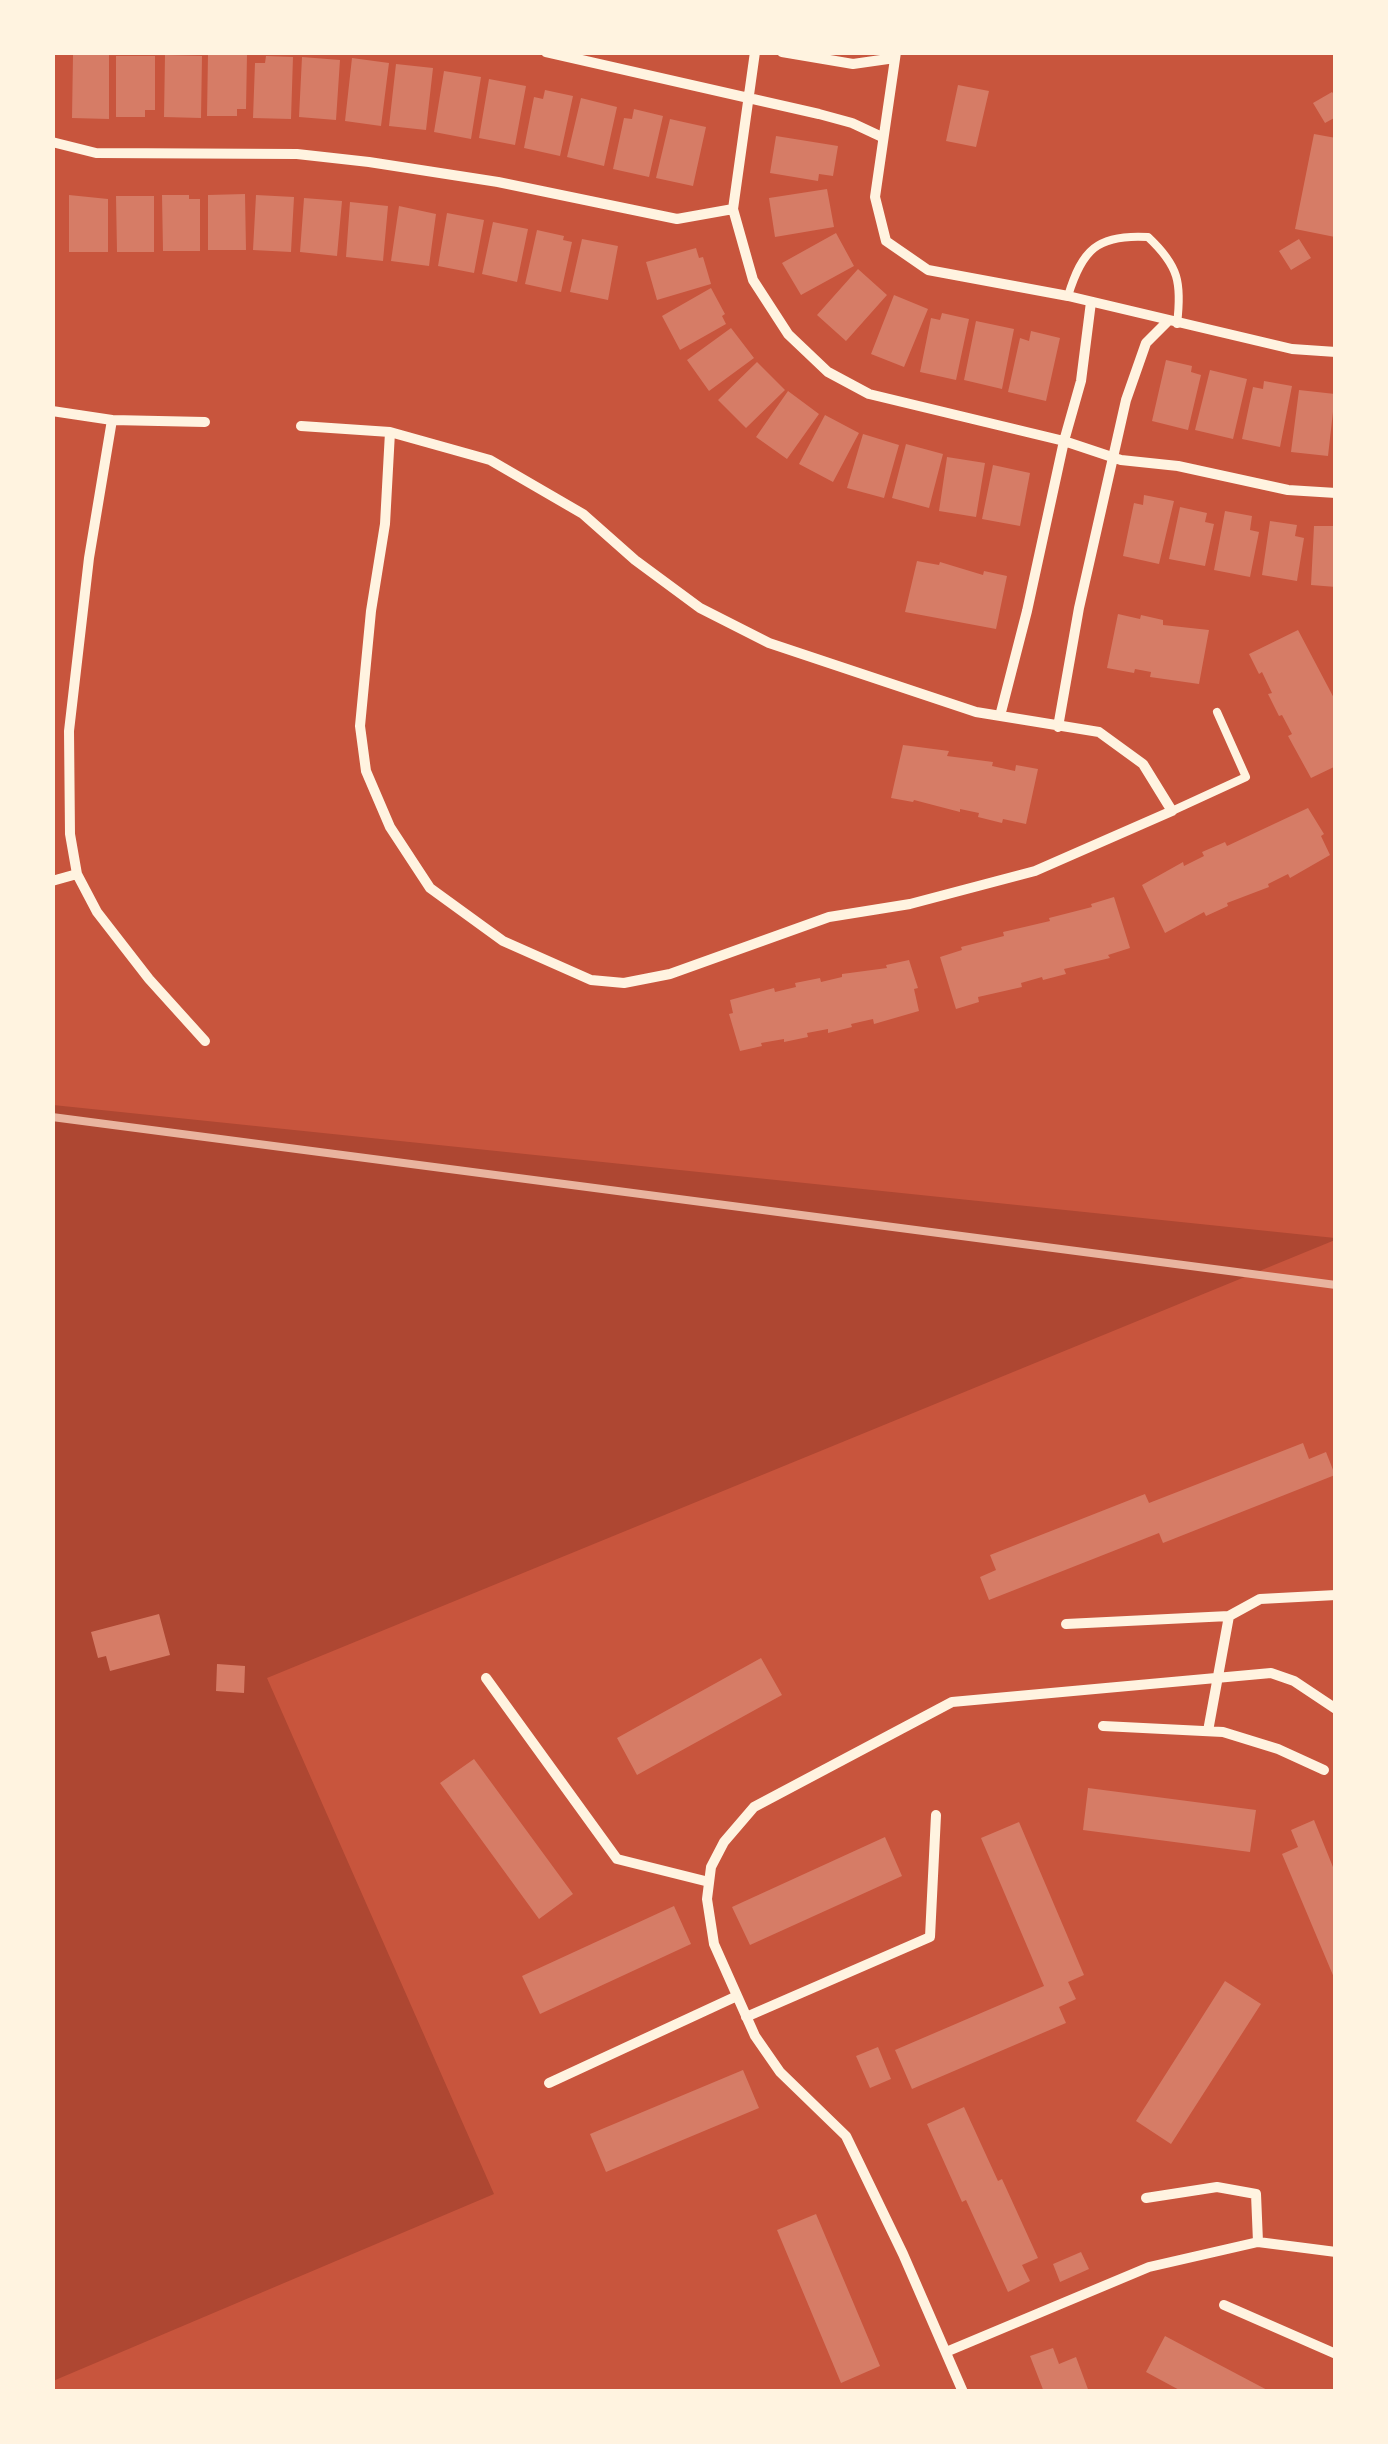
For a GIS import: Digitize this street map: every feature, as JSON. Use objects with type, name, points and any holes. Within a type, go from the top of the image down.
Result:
[{"type":"street","points":[[546,52],[852,122],[882,137]]},
{"type":"street","points":[[756,52],[734,210],[754,280],[788,334],[828,372],[869,394],[1064,441],[1111,457],[1178,466],[1288,490],[1336,493]]},
{"type":"street","points":[[782,52],[853,64],[895,55],[874,197],[886,240],[928,270],[1068,296],[1292,349],[1336,352]]},
{"type":"street","points":[[52,142],[96,153],[297,154],[369,162],[498,182],[678,219],[734,210]]},
{"type":"street","points":[[1000,716],[1064,441],[1082,380],[1091,302]]},
{"type":"street","points":[[1058,727],[1111,457],[1126,400],[1146,343],[1173,323]]},
{"type":"street","points":[[52,411],[112,420],[205,422]]},
{"type":"street","points":[[112,420],[89,558],[69,731],[70,834],[77,874],[97,912],[149,979],[205,1041]]},
{"type":"street","points":[[300,426],[390,432],[490,460],[583,514],[635,560],[700,608],[770,643],[894,688],[1000,716],[1099,732],[1143,764],[1172,811],[1034,871],[954,894],[829,918],[655,977],[624,982],[591,980],[502,941],[430,888],[390,827],[366,771],[360,726],[371,612],[385,524],[390,432]]},
{"type":"street","points":[[52,881],[77,874]]},
{"type":"street","points":[[1066,1624],[1230,1616],[1260,1600],[1336,1595]]},
{"type":"street","points":[[1208,1731],[1230,1616]]},
{"type":"street","points":[[963,2392],[846,2136],[780,2072],[746,2018],[714,1944],[707,1899],[710,1867],[724,1842],[754,1807],[952,1702],[1271,1673],[1294,1681],[1336,1709]]},
{"type":"street","points":[[486,1678],[617,1859],[709,1882]]},
{"type":"street","points":[[1102,1726],[1223,1732],[1278,1749],[1324,1770]]},
{"type":"street","points":[[746,2018],[930,1937],[936,1815]]},
{"type":"street","points":[[550,2083],[737,1996]]},
{"type":"street","points":[[1146,2198],[1217,2187],[1256,2194],[1258,2242]]},
{"type":"street","points":[[946,2352],[1149,2267],[1258,2242],[1336,2252]]},
{"type":"street","points":[[1224,2305],[1336,2354]]},
{"type":"lane","points":[[1068,296],[1084,256],[1103,241],[1148,237],[1165,253],[1182,286],[1173,323]]},
{"type":"lane","points":[[1172,811],[1246,777],[1217,712]]},
{"type":"shaded area","points":[[53,1105],[1335,1240],[267,1678],[494,2194],[53,2381]]},
{"type":"building","points":[[208,54],[247,54],[246,109],[237,109],[237,116],[207,116]]},
{"type":"building","points":[[73,55],[109,55],[109,119],[72,118]]},
{"type":"building","points":[[165,55],[202,56],[201,118],[164,117]]},
{"type":"building","points":[[116,56],[155,56],[155,110],[145,110],[145,117],[116,117]]},
{"type":"building","points":[[266,56],[293,57],[291,119],[253,118],[255,63],[265,63]]},
{"type":"building","points":[[302,57],[340,60],[336,120],[299,117]]},
{"type":"building","points":[[352,58],[389,63],[381,126],[345,121]]},
{"type":"building","points":[[396,64],[433,68],[426,130],[389,126]]},
{"type":"building","points":[[444,71],[481,77],[471,139],[434,132]]},
{"type":"building","points":[[489,79],[526,86],[515,145],[479,138]]},
{"type":"building","points":[[958,85],[989,91],[976,147],[946,141]]},
{"type":"building","points":[[545,90],[573,96],[560,156],[524,148],[534,97],[543,99]]},
{"type":"building","points":[[1332,92],[1336,97],[1336,117],[1325,123],[1313,103]]},
{"type":"building","points":[[581,98],[617,107],[604,166],[567,157]]},
{"type":"building","points":[[634,109],[663,116],[649,177],[613,169],[624,118],[632,119]]},
{"type":"building","points":[[670,119],[706,127],[693,186],[656,178]]},
{"type":"building","points":[[1314,134],[1336,138],[1335,237],[1295,229]]},
{"type":"building","points":[[776,136],[838,146],[833,176],[819,174],[818,181],[770,173]]},
{"type":"building","points":[[827,189],[834,227],[775,237],[769,198]]},
{"type":"building","points":[[245,194],[246,250],[208,250],[208,195]]},
{"type":"building","points":[[69,195],[108,199],[108,252],[69,252]]},
{"type":"building","points":[[162,195],[200,199],[200,251],[163,251]]},
{"type":"building","points":[[256,195],[294,197],[291,252],[253,250]]},
{"type":"building","points":[[116,196],[154,196],[154,252],[117,252]]},
{"type":"building","points":[[304,198],[342,201],[337,256],[300,252]]},
{"type":"building","points":[[350,202],[388,206],[383,261],[346,257]]},
{"type":"building","points":[[399,206],[436,214],[429,266],[391,261]]},
{"type":"building","points":[[447,213],[484,220],[474,273],[438,266]]},
{"type":"building","points":[[493,222],[528,229],[517,282],[482,274]]},
{"type":"building","points":[[537,230],[564,236],[563,240],[572,242],[561,292],[525,284]]},
{"type":"building","points":[[836,233],[854,266],[801,295],[782,263]]},
{"type":"building","points":[[582,239],[618,246],[608,300],[570,292]]},
{"type":"building","points":[[1299,239],[1311,258],[1291,270],[1279,251]]},
{"type":"building","points":[[696,248],[711,284],[657,300],[646,262]]},
{"type":"building","points":[[858,269],[887,295],[846,341],[817,315]]},
{"type":"building","points":[[711,288],[726,324],[680,350],[662,316]]},
{"type":"building","points":[[894,295],[928,309],[904,367],[871,354]]},
{"type":"building","points":[[942,313],[969,319],[956,380],[920,372],[931,318],[940,320]]},
{"type":"building","points":[[976,321],[1014,329],[1002,389],[964,380]]},
{"type":"building","points":[[731,328],[754,358],[709,391],[687,360]]},
{"type":"building","points":[[1031,331],[1060,338],[1046,401],[1008,392],[1020,338],[1029,341]]},
{"type":"building","points":[[1166,360],[1192,366],[1191,372],[1201,375],[1188,430],[1152,421]]},
{"type":"building","points":[[757,362],[785,390],[746,428],[718,400]]},
{"type":"building","points":[[1210,370],[1247,379],[1233,439],[1195,430]]},
{"type":"building","points":[[1264,381],[1292,386],[1280,447],[1242,439],[1253,387],[1263,389]]},
{"type":"building","points":[[1299,390],[1335,394],[1328,456],[1291,452]]},
{"type":"building","points":[[788,391],[819,414],[787,459],[756,437]]},
{"type":"building","points":[[825,415],[859,433],[833,482],[799,464]]},
{"type":"building","points":[[863,434],[899,445],[884,498],[847,488]]},
{"type":"building","points":[[906,444],[943,454],[929,508],[892,498]]},
{"type":"building","points":[[947,457],[985,463],[976,517],[939,511]]},
{"type":"building","points":[[993,465],[1030,473],[1020,526],[982,519]]},
{"type":"building","points":[[1144,495],[1174,501],[1159,564],[1123,556],[1134,503],[1143,505]]},
{"type":"building","points":[[1180,507],[1207,513],[1205,522],[1214,524],[1205,566],[1169,559]]},
{"type":"building","points":[[1225,511],[1252,516],[1250,530],[1259,532],[1250,577],[1214,570]]},
{"type":"building","points":[[1270,521],[1297,525],[1295,536],[1304,538],[1297,581],[1262,575]]},
{"type":"building","points":[[1314,526],[1336,526],[1336,587],[1311,585]]},
{"type":"building","points":[[917,561],[1007,576],[996,629],[905,612]]},
{"type":"building","points":[[1118,614],[1163,620],[1163,625],[1209,630],[1199,684],[1150,677],[1151,672],[1135,669],[1134,673],[1107,668]]},
{"type":"building","points":[[1298,630],[1336,702],[1336,766],[1311,778],[1288,736],[1292,734],[1268,694],[1272,693],[1262,672],[1259,674],[1249,654]]},
{"type":"building","points":[[903,745],[949,751],[947,756],[993,762],[992,766],[1015,771],[1016,765],[1038,769],[1026,824],[1003,819],[1002,823],[978,817],[979,813],[891,798]]},
{"type":"building","points":[[1308,808],[1324,834],[1321,836],[1330,855],[1290,878],[1288,874],[1268,884],[1269,887],[1227,903],[1228,906],[1206,916],[1204,912],[1165,933],[1142,885],[1183,862],[1184,866],[1204,856],[1202,852],[1225,842],[1227,846]]},
{"type":"building","points":[[1114,897],[1130,948],[1108,955],[1110,958],[1064,969],[1066,974],[1043,980],[1042,977],[1021,983],[1022,987],[978,997],[979,1002],[956,1009],[940,957],[1004,936],[1003,932],[1050,921],[1049,918]]},
{"type":"building","points":[[909,960],[918,988],[914,989],[919,1011],[874,1024],[873,1019],[828,1033],[828,1029],[807,1033],[808,1037],[761,1043],[762,1046],[740,1051],[729,1014],[733,1013],[730,1000],[774,988],[775,992],[796,987],[795,983],[820,978],[821,982],[842,974],[887,968],[886,965]]},
{"type":"building","points":[[1303,1443],[1309,1459],[1326,1452],[1335,1475],[1163,1543],[1159,1533],[989,1600],[980,1577],[996,1570],[990,1555],[1145,1494],[1149,1503]]},
{"type":"building","points":[[159,1614],[170,1655],[110,1671],[106,1656],[98,1658],[91,1632]]},
{"type":"building","points":[[761,1658],[782,1695],[637,1775],[617,1738]]},
{"type":"building","points":[[217,1664],[245,1666],[244,1693],[216,1691]]},
{"type":"building","points":[[474,1759],[573,1894],[539,1919],[440,1783]]},
{"type":"building","points":[[1088,1788],[1256,1810],[1250,1852],[1083,1830]]},
{"type":"building","points":[[1314,1820],[1335,1872],[1335,1980],[1282,1854],[1298,1847],[1291,1830]]},
{"type":"building","points":[[1019,1822],[1084,1975],[1068,1982],[1076,1999],[1059,2007],[1066,2023],[912,2089],[895,2050],[1044,1986],[981,1838]]},
{"type":"building","points":[[885,1837],[902,1876],[750,1945],[732,1907]]},
{"type":"building","points":[[674,1906],[691,1944],[540,2014],[522,1976]]},
{"type":"building","points":[[1225,1981],[1261,2004],[1171,2144],[1136,2121]]},
{"type":"building","points":[[878,2047],[891,2079],[870,2088],[856,2056]]},
{"type":"building","points":[[743,2070],[759,2108],[606,2172],[590,2134]]},
{"type":"building","points":[[964,2107],[1038,2258],[1022,2265],[1030,2281],[1008,2292],[927,2124]]},
{"type":"building","points":[[816,2214],[880,2366],[841,2383],[777,2230]]},
{"type":"building","points":[[1081,2252],[1089,2269],[1060,2282],[1053,2264]]},
{"type":"building","points":[[1165,2336],[1271,2392],[1183,2392],[1146,2372]]},
{"type":"building","points":[[1053,2348],[1059,2364],[1076,2357],[1089,2392],[1044,2392],[1030,2356]]},
{"type":"railway","points":[[52,1117],[1336,1285]]}]
